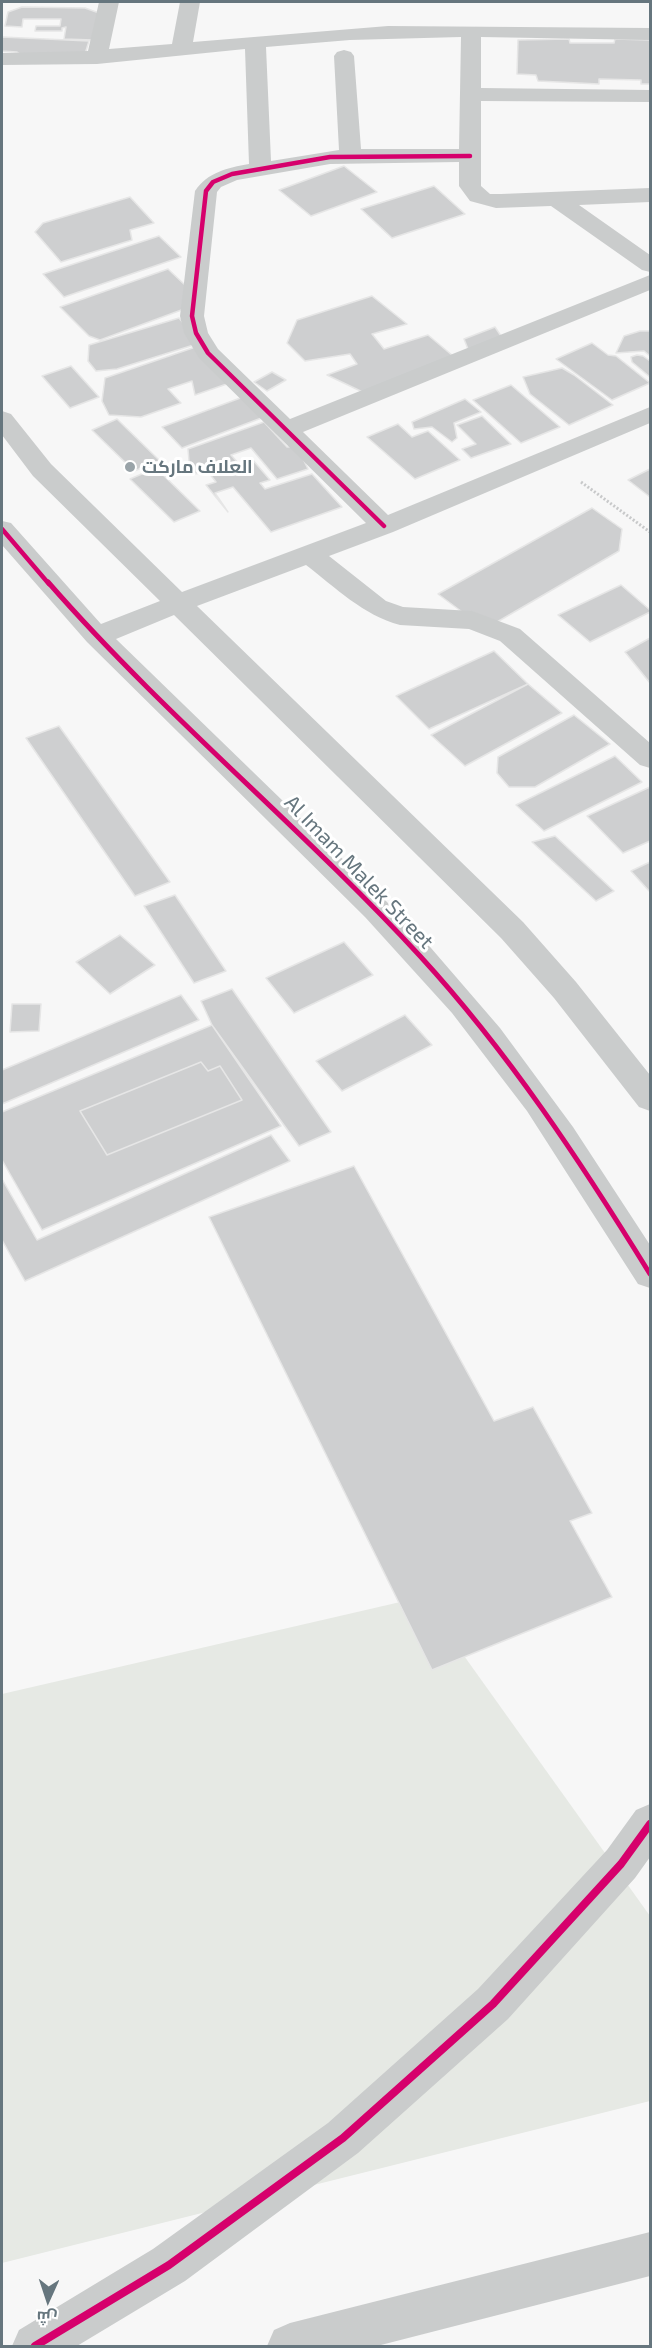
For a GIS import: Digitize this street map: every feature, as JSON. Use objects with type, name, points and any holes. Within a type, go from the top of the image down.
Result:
[{"type":"street","points":[[97,58],[109,2]]},
{"type":"street","points":[[181,50],[190,2]]},
{"type":"street","points":[[2,59],[97,58],[362,33],[651,34]]},
{"type":"street","points":[[471,33],[470,186],[477,195],[491,201],[651,195]]},
{"type":"street","points":[[255,43],[260,169]]},
{"type":"street","points":[[344,56],[350,155]]},
{"type":"street","points":[[470,94],[651,96]]},
{"type":"street","points":[[384,526],[208,353],[196,333],[192,316],[206,190],[221,177],[350,155],[470,156]]},
{"type":"street","points":[[556,199],[651,265]]},
{"type":"street","points":[[286,430],[651,282]]},
{"type":"street","points":[[97,636],[384,526],[651,414]]},
{"type":"street","points":[[2,419],[42,470],[176,604],[512,930],[566,990],[651,1098]]},
{"type":"street","name":"Al Imam Malek Street","points":[[2,529],[97,636],[377,910],[464,1006],[533,1095],[601,1193],[651,1274]]},
{"type":"street","points":[[310,555],[377,607],[400,616],[472,620],[510,635],[640,735],[651,758]]},
{"type":"street","points":[[34,2346],[169,2265],[343,2138],[493,2004],[621,1864],[651,1824]]},
{"type":"street","points":[[290,2346],[651,2254]]},
{"type":"path","points":[[546,458],[651,532]]},
{"type":"shaded area","points":[[422,1597],[650,1916],[650,2101],[2,2263],[2,1694]]},
{"type":"building","points":[[22,7],[85,8],[99,13],[93,40],[64,39],[66,27],[62,28],[62,31],[35,31],[36,26],[60,26],[61,19],[23,19],[22,27],[5,26],[8,12]]},
{"type":"building","points":[[2,37],[89,41],[85,54],[23,56],[17,52],[2,51]]},
{"type":"building","points":[[569,39],[570,43],[614,43],[615,39],[650,40],[650,84],[641,84],[641,80],[599,79],[599,84],[538,81],[536,75],[517,74],[518,40]]},
{"type":"building","points":[[344,166],[377,192],[311,216],[279,190]]},
{"type":"building","points":[[434,186],[465,214],[392,238],[361,209]]},
{"type":"building","points":[[130,197],[154,223],[130,230],[132,240],[61,262],[35,232],[43,223]]},
{"type":"building","points":[[159,236],[181,257],[64,297],[43,274]]},
{"type":"building","points":[[168,269],[203,302],[100,340],[89,336],[60,307]]},
{"type":"building","points":[[372,296],[407,324],[372,334],[384,349],[428,335],[459,361],[371,396],[327,375],[357,364],[350,354],[305,361],[287,343],[297,320]]},
{"type":"building","points":[[179,318],[200,343],[117,369],[96,371],[88,361],[89,345]]},
{"type":"building","points":[[495,327],[503,339],[468,349],[464,339]]},
{"type":"building","points":[[640,331],[650,331],[650,356],[644,351],[616,353],[624,336]]},
{"type":"building","points":[[210,342],[244,378],[195,395],[192,381],[168,389],[181,403],[141,417],[109,415],[102,401],[105,378]]},
{"type":"building","points":[[592,343],[608,355],[616,356],[650,383],[612,400],[556,359]]},
{"type":"building","points":[[637,355],[650,361],[650,377],[632,362],[631,357]]},
{"type":"building","points":[[71,366],[99,397],[70,408],[42,376]]},
{"type":"building","points":[[562,368],[613,405],[569,425],[530,394],[523,377]]},
{"type":"building","points":[[272,372],[286,380],[267,391],[254,382]]},
{"type":"building","points":[[511,385],[560,427],[521,443],[473,400]]},
{"type":"building","points":[[243,397],[264,417],[182,448],[162,427]]},
{"type":"building","points":[[465,399],[481,412],[454,423],[457,438],[452,442],[432,427],[414,429],[412,422]]},
{"type":"building","points":[[482,416],[511,444],[471,458],[462,449],[476,444],[457,425]]},
{"type":"building","points":[[117,419],[160,461],[134,471],[92,430]]},
{"type":"building","points":[[264,422],[287,447],[297,447],[308,469],[277,479],[251,448],[231,455],[239,464],[252,459],[270,480],[260,483],[265,489],[312,474],[342,507],[271,532],[233,487],[215,493],[228,512],[206,485],[216,482],[209,473],[190,474],[188,449]]},
{"type":"building","points":[[398,424],[412,437],[428,431],[460,460],[415,479],[367,437]]},
{"type":"building","points":[[156,468],[200,511],[174,522],[130,479]]},
{"type":"building","points":[[650,469],[650,497],[628,480]]},
{"type":"building","points":[[592,508],[622,529],[619,551],[485,629],[438,594]]},
{"type":"building","points":[[621,585],[650,612],[590,642],[558,615]]},
{"type":"building","points":[[650,638],[650,683],[625,652]]},
{"type":"building","points":[[494,651],[528,684],[429,729],[396,696]]},
{"type":"building","points":[[528,684],[562,713],[465,766],[431,735]]},
{"type":"building","points":[[574,715],[610,744],[535,787],[509,787],[497,773],[498,757]]},
{"type":"building","points":[[59,726],[170,882],[135,896],[26,738]]},
{"type":"building","points":[[615,756],[642,782],[544,831],[516,805]]},
{"type":"building","points":[[650,787],[650,841],[623,853],[587,816]]},
{"type":"building","points":[[555,836],[614,891],[596,901],[532,842]]},
{"type":"building","points":[[650,862],[650,892],[631,871]]},
{"type":"building","points":[[175,895],[226,971],[194,983],[144,906]]},
{"type":"building","points":[[120,935],[155,965],[110,994],[76,962]]},
{"type":"building","points":[[344,942],[373,975],[294,1013],[266,978]]},
{"type":"building","points":[[232,989],[331,1132],[299,1146],[212,1025],[201,1001]]},
{"type":"building","points":[[181,995],[199,1020],[2,1104],[2,1070]]},
{"type":"building","points":[[12,1004],[41,1004],[39,1031],[10,1032]]},
{"type":"building","points":[[405,1015],[432,1045],[342,1091],[316,1061]]},
{"type":"building","points":[[212,1025],[281,1126],[42,1230],[2,1160],[2,1112]],"holes":[[[201,1062],[208,1071],[220,1066],[242,1100],[107,1155],[80,1111]]]},
{"type":"building","points":[[201,1062],[208,1071],[220,1066],[242,1100],[107,1155],[80,1111]]},
{"type":"building","points":[[271,1135],[290,1161],[25,1281],[2,1240],[2,1179],[37,1240]]},
{"type":"building","points":[[354,1166],[494,1421],[533,1407],[592,1513],[570,1521],[612,1597],[432,1670],[209,1217]]},
{"type":"cycle path","points":[[384,526],[208,353],[196,333],[192,316],[206,191],[213,182],[232,174],[330,157],[470,156]]},
{"type":"cycle path","points":[[2,529],[98,637],[375,909],[463,1005],[538,1102],[585,1170],[650,1274]]},
{"type":"cycle path","points":[[35,2346],[169,2265],[343,2138],[493,2004],[621,1864],[650,1824]]},
{"type":"place","name":"العلاف ماركت","points":[[130,467]]}]
